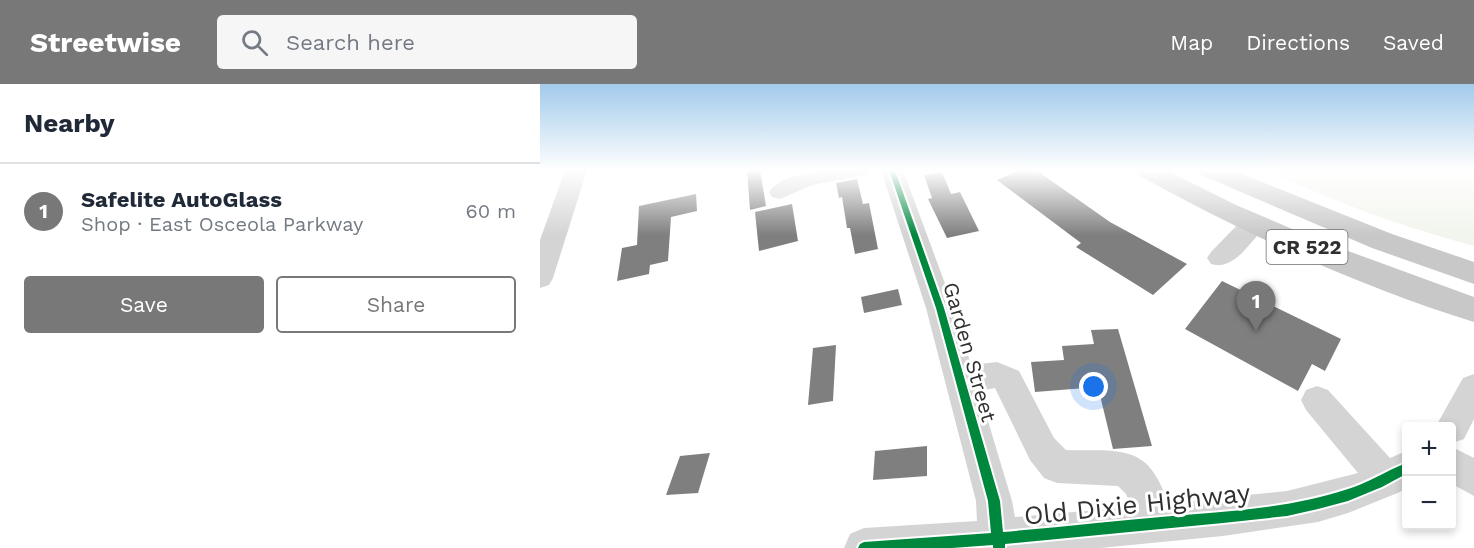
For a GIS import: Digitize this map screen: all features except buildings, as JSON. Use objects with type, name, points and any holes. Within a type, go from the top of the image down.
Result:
[{"type":"main road","name":"CR 522","points":[[1191,192],[1254,223],[1381,277],[1474,310]]},
{"type":"main road","name":"CR 522","points":[[1262,192],[1371,237],[1474,273]]},
{"type":"street","points":[[540,278],[569,192]]},
{"type":"street","name":"Garden Street","points":[[900,192],[940,308],[961,380],[994,501],[999,544]]},
{"type":"street","points":[[1220,258],[1254,223]]},
{"type":"street","points":[[961,380],[997,375],[1008,380],[1042,449],[1057,466],[1095,470],[1126,469],[1139,482],[1159,524]]},
{"type":"street","points":[[1455,422],[1474,388]]},
{"type":"street","points":[[1317,400],[1397,474]]},
{"type":"street","points":[[1456,467],[1474,479]]},
{"type":"street","name":"Old Dixie Highway","points":[[864,548],[999,544],[1283,511],[1345,497],[1397,474]]},
{"type":"shaded area","points":[[1316,192],[1474,192],[1474,246],[1420,230]]},
{"type":"cycle path","points":[[900,192],[940,308],[994,501],[999,547]]},
{"type":"cycle path","points":[[864,548],[1049,534],[1287,510],[1348,495],[1402,470]]},
{"type":"place","name":"Safelite AutoGlass","points":[[1256,331]]}]
